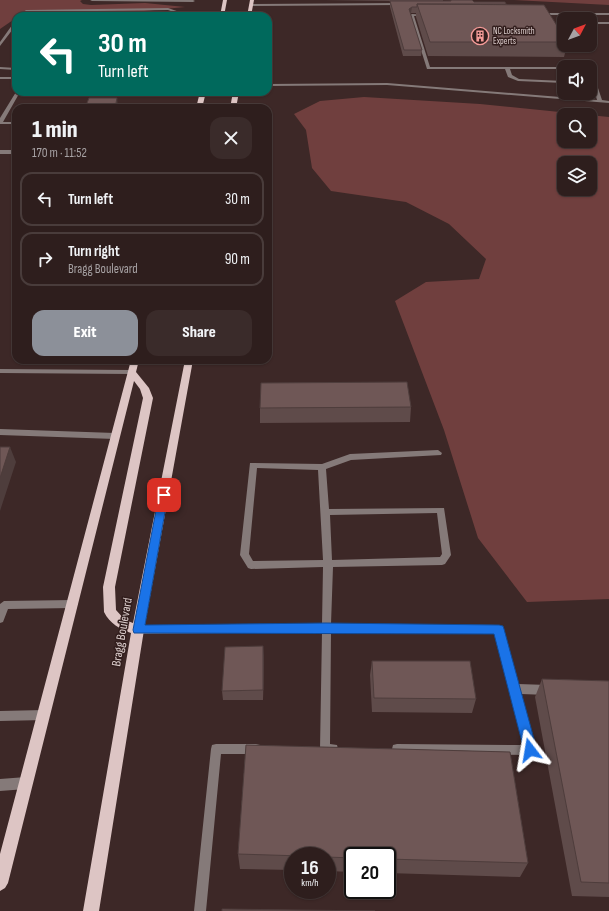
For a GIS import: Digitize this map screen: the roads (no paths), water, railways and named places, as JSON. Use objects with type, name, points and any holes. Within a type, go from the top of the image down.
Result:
[{"type":"main road","points":[[223,12],[225,0]]},
{"type":"main road","points":[[250,12],[252,2]]},
{"type":"main road","points":[[0,883],[73,604],[107,460],[115,436],[134,364]]},
{"type":"main road","name":"Bragg Boulevard","points":[[91,911],[138,630],[188,364]]},
{"type":"main road","points":[[132,372],[144,388],[148,398],[109,586],[110,612],[121,624],[138,630]]},
{"type":"lane","points":[[92,0],[193,1]]},
{"type":"lane","points":[[252,2],[409,4]]},
{"type":"lane","points":[[25,12],[168,9],[177,12]]},
{"type":"lane","points":[[535,14],[557,14]]},
{"type":"lane","points":[[598,14],[609,14]]},
{"type":"lane","points":[[598,14],[608,23]]},
{"type":"lane","points":[[428,15],[412,15],[428,68],[557,68]]},
{"type":"lane","points":[[597,23],[608,23]]},
{"type":"lane","points":[[0,45],[12,28]]},
{"type":"lane","points":[[0,68],[12,68]]},
{"type":"lane","points":[[508,68],[510,76],[518,80],[557,82]]},
{"type":"lane","points":[[0,78],[12,78]]},
{"type":"lane","points":[[272,85],[387,84],[557,97]]},
{"type":"lane","points":[[597,94],[600,101]]},
{"type":"lane","points":[[12,123],[0,122],[16,96]]},
{"type":"lane","points":[[589,100],[609,102]]},
{"type":"lane","points":[[0,152],[12,152]]},
{"type":"lane","points":[[0,370],[132,372]]},
{"type":"lane","points":[[0,432],[115,436]]},
{"type":"lane","points":[[324,512],[441,510],[447,555],[442,561],[251,565],[244,556],[253,465],[322,466],[350,457],[438,453]]},
{"type":"lane","points":[[322,466],[328,564],[324,704],[321,749],[340,749]]},
{"type":"lane","points":[[0,619],[4,605],[73,604]]},
{"type":"lane","points":[[138,630],[326,628],[499,629],[530,750],[388,749]]},
{"type":"lane","points":[[515,689],[562,691]]},
{"type":"lane","points":[[0,716],[44,715]]},
{"type":"lane","points":[[200,911],[216,749],[270,749]]},
{"type":"lane","points":[[0,784],[26,783]]},
{"type":"place","name":"NC Locksmith Experts","points":[[480,36]]}]
